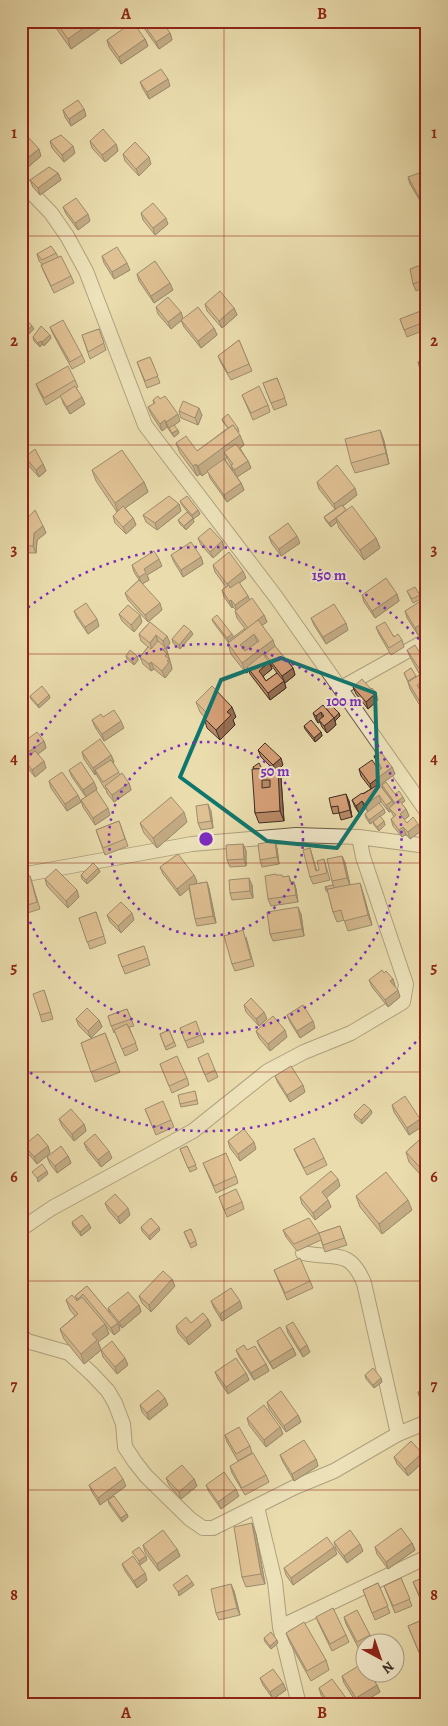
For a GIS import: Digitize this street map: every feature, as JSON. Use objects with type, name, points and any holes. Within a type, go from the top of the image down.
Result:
[{"type":"street","points":[[21,182],[51,213],[67,236],[86,271],[145,425],[276,598],[427,812]]},
{"type":"street","points":[[340,688],[427,640]]},
{"type":"street","points":[[21,875],[192,844],[296,835],[359,837],[427,846]]},
{"type":"street","points":[[21,1229],[52,1208],[193,1131],[268,1071],[304,1052],[351,1033],[403,1002],[406,984],[362,857],[359,837]]},
{"type":"street","points":[[303,1253],[316,1256],[345,1257],[351,1261],[360,1273],[364,1283],[398,1434]]},
{"type":"street","points":[[21,1336],[27,1341],[69,1353],[102,1383],[122,1419],[126,1450],[146,1476],[168,1499],[203,1528],[213,1528],[295,1487],[334,1471],[398,1434],[427,1422]]},
{"type":"street","points":[[257,1507],[275,1582],[280,1627],[299,1705]]},
{"type":"street","points":[[280,1627],[427,1557]]},
{"type":"highlighted area","points":[[281,658],[375,693],[378,787],[337,848],[267,841],[180,777],[221,680]]},
{"type":"building","points":[[55,21],[93,21],[68,39]]},
{"type":"building","points":[[142,21],[162,21],[170,33],[156,42]]},
{"type":"building","points":[[133,22],[145,39],[119,57],[107,40]]},
{"type":"building","points":[[161,69],[168,79],[147,92],[140,82]]},
{"type":"building","points":[[78,100],[84,109],[69,119],[63,110]]},
{"type":"building","points":[[103,129],[116,144],[102,155],[90,141]]},
{"type":"building","points":[[61,135],[73,146],[62,155],[50,141]]},
{"type":"building","points":[[29,138],[39,149],[25,160],[21,157],[21,146]]},
{"type":"building","points":[[135,142],[149,157],[136,169],[123,154]]},
{"type":"building","points":[[49,167],[58,173],[38,188],[30,180]]},
{"type":"building","points":[[422,172],[427,179],[427,192],[419,197],[408,177]]},
{"type":"building","points":[[76,198],[88,214],[75,223],[63,207]]},
{"type":"building","points":[[153,203],[166,218],[153,228],[141,213]]},
{"type":"building","points":[[51,246],[56,253],[42,260],[37,254]]},
{"type":"building","points":[[117,247],[127,263],[112,272],[102,256]]},
{"type":"building","points":[[61,256],[71,276],[51,286],[41,265]]},
{"type":"building","points":[[155,261],[170,283],[151,296],[137,274]]},
{"type":"building","points":[[426,263],[427,278],[413,284],[410,269]]},
{"type":"building","points":[[220,291],[234,308],[219,321],[205,304]]},
{"type":"building","points":[[168,297],[181,312],[168,322],[156,307]]},
{"type":"building","points":[[198,307],[214,328],[198,341],[181,320]]},
{"type":"building","points":[[423,310],[427,321],[404,330],[400,319]]},
{"type":"building","points":[[24,317],[32,326],[23,334],[21,332],[21,319]]},
{"type":"building","points":[[63,320],[82,355],[70,362],[50,327]]},
{"type":"building","points":[[41,326],[50,335],[38,343],[33,337]]},
{"type":"building","points":[[99,329],[104,343],[88,352],[82,335]]},
{"type":"building","points":[[239,340],[249,364],[228,373],[218,356]]},
{"type":"building","points":[[21,352],[25,356],[21,360]]},
{"type":"building","points":[[150,357],[158,376],[145,381],[137,362]]},
{"type":"building","points":[[427,359],[427,374],[422,375],[418,362]]},
{"type":"building","points":[[68,366],[75,380],[44,398],[36,384]]},
{"type":"building","points":[[277,378],[285,398],[271,403],[263,383]]},
{"type":"building","points":[[75,386],[82,397],[67,407],[60,396]]},
{"type":"building","points":[[259,386],[268,405],[251,413],[242,395]]},
{"type":"building","points":[[158,396],[160,399],[165,396],[178,414],[160,424],[148,407],[155,403],[153,400]]},
{"type":"building","points":[[183,401],[199,408],[195,418],[179,411]]},
{"type":"building","points":[[228,414],[238,428],[236,430],[233,425],[228,428],[222,419]]},
{"type":"building","points":[[174,425],[178,430],[172,433],[169,428]]},
{"type":"building","points":[[233,425],[240,435],[198,466],[196,464],[193,466],[176,443],[186,436],[197,451]]},
{"type":"building","points":[[380,430],[386,453],[351,463],[345,439]]},
{"type":"building","points":[[236,444],[248,461],[234,470],[231,465],[233,464],[224,452]]},
{"type":"building","points":[[35,449],[43,464],[36,470],[25,457]]},
{"type":"building","points":[[122,450],[144,482],[115,503],[92,470]]},
{"type":"building","points":[[224,459],[241,483],[224,495],[207,471]]},
{"type":"building","points":[[337,465],[355,488],[334,504],[317,482]]},
{"type":"building","points":[[169,496],[179,504],[155,523],[143,515]]},
{"type":"building","points":[[187,496],[198,510],[192,515],[180,501]]},
{"type":"building","points":[[342,505],[346,510],[329,523],[324,517]]},
{"type":"building","points":[[123,506],[133,518],[123,527],[113,516]]},
{"type":"building","points":[[352,506],[376,538],[360,550],[336,518]]},
{"type":"building","points":[[35,510],[43,526],[34,533],[33,546],[27,546],[21,541],[21,525]]},
{"type":"building","points":[[187,512],[193,518],[184,526],[178,520]]},
{"type":"building","points":[[288,523],[297,536],[279,549],[269,537]]},
{"type":"building","points":[[210,528],[222,541],[210,552],[198,538]]},
{"type":"building","points":[[191,542],[201,557],[181,570],[171,555]]},
{"type":"building","points":[[154,551],[159,559],[144,569],[146,573],[139,577],[132,565]]},
{"type":"building","points":[[229,552],[243,571],[227,584],[213,565]]},
{"type":"building","points":[[386,578],[397,594],[372,611],[362,595]]},
{"type":"building","points":[[139,580],[160,603],[145,615],[125,593]]},
{"type":"building","points":[[239,582],[248,596],[235,605],[231,600],[229,601],[222,590],[229,585],[230,588]]},
{"type":"building","points":[[415,587],[420,595],[412,599],[407,591]]},
{"type":"building","points":[[252,598],[264,615],[248,628],[235,611]]},
{"type":"building","points":[[424,599],[427,604],[427,620],[415,628],[405,611]]},
{"type":"building","points":[[86,603],[97,619],[85,627],[74,611]]},
{"type":"building","points":[[334,604],[346,623],[323,637],[311,618]]},
{"type":"building","points":[[128,605],[140,615],[131,625],[119,614]]},
{"type":"building","points":[[217,615],[232,634],[227,638],[212,619]]},
{"type":"building","points":[[258,620],[273,640],[242,663],[228,643]],"holes":[[[254,634],[259,641],[245,651],[240,645]]]},
{"type":"building","points":[[150,622],[167,636],[163,641],[156,635],[150,643],[139,634]]},
{"type":"building","points":[[385,622],[394,637],[398,634],[402,640],[389,648],[376,627]]},
{"type":"building","points":[[184,625],[191,631],[179,645],[172,639]]},
{"type":"building","points":[[244,629],[245,630],[228,641]]},
{"type":"building","points":[[158,641],[165,647],[163,650],[167,654],[165,656],[169,659],[167,661],[169,662],[162,671],[151,662],[149,664],[140,657],[148,647],[151,649]]},
{"type":"building","points":[[415,645],[423,658],[427,656],[427,666],[420,670],[407,650]]},
{"type":"building","points":[[275,646],[293,668],[282,676],[265,654]]},
{"type":"building","points":[[130,650],[137,656],[132,661],[126,656]]},
{"type":"building","points":[[263,654],[269,662],[259,671],[266,681],[277,673],[284,681],[268,693],[247,667]]},
{"type":"building","points":[[411,668],[416,676],[408,681],[404,673]]},
{"type":"building","points":[[421,674],[427,684],[427,698],[420,702],[408,682]],"holes":[[[420,683],[425,690],[421,692],[417,685]]]},
{"type":"building","points":[[362,679],[376,693],[366,702],[353,687]]},
{"type":"building","points":[[42,686],[49,695],[38,705],[30,696]]},
{"type":"building","points":[[212,686],[232,707],[227,712],[231,715],[216,730],[204,718],[208,714],[196,702]]},
{"type":"building","points":[[329,703],[339,713],[334,718],[325,707]]},
{"type":"building","points":[[323,705],[334,718],[324,726],[319,720],[324,716],[321,712],[316,716],[313,713]]},
{"type":"building","points":[[114,710],[121,721],[102,734],[92,720],[101,714],[103,717]]},
{"type":"building","points":[[311,720],[321,732],[314,738],[304,726]]},
{"type":"building","points":[[37,732],[44,741],[21,757],[21,744]]},
{"type":"building","points":[[427,733],[427,745],[421,737]]},
{"type":"building","points":[[100,739],[111,755],[93,768],[82,752]]},
{"type":"building","points":[[265,743],[281,758],[273,765],[258,750]]},
{"type":"building","points":[[35,751],[44,761],[32,770],[24,759]]},
{"type":"building","points":[[381,752],[392,767],[370,784],[359,769],[372,760],[379,770],[382,768],[374,756]]},
{"type":"building","points":[[111,760],[119,772],[103,782],[95,770]]},
{"type":"building","points":[[81,762],[94,782],[83,790],[69,770]]},
{"type":"building","points":[[259,763],[262,769],[254,769],[253,767]]},
{"type":"building","points":[[278,768],[280,811],[255,813],[252,769]],"holes":[[[262,780],[270,780],[270,787],[262,788]]]},
{"type":"building","points":[[62,772],[78,795],[65,804],[49,781]]},
{"type":"building","points":[[122,773],[129,783],[112,795],[105,786]]},
{"type":"building","points":[[386,782],[395,794],[399,791],[403,797],[395,803],[382,785]]},
{"type":"building","points":[[379,784],[392,801],[386,805],[379,795],[365,805],[362,801],[356,806],[352,800]]},
{"type":"building","points":[[96,790],[108,808],[93,818],[81,800]]},
{"type":"building","points":[[346,794],[350,810],[339,813],[338,806],[331,807],[329,798]]},
{"type":"building","points":[[171,797],[184,812],[153,838],[140,823]]},
{"type":"building","points":[[399,800],[406,809],[400,814],[407,823],[413,817],[418,824],[408,832],[403,827],[399,830],[391,819],[396,815],[389,808]]},
{"type":"building","points":[[379,803],[384,809],[369,820],[365,814]]},
{"type":"building","points":[[208,804],[211,821],[198,823],[196,806]]},
{"type":"building","points":[[380,816],[384,821],[377,827],[373,822]]},
{"type":"building","points":[[119,821],[125,839],[103,848],[96,830]]},
{"type":"building","points":[[275,841],[277,857],[260,860],[258,844]]},
{"type":"building","points":[[243,844],[244,859],[227,860],[226,845]]},
{"type":"building","points":[[310,848],[316,871],[319,870],[317,861],[324,859],[327,873],[310,877],[303,850]]},
{"type":"building","points":[[178,854],[194,875],[177,889],[160,867]]},
{"type":"building","points":[[342,856],[347,878],[332,881],[327,859]]},
{"type":"building","points":[[93,863],[98,868],[86,880],[81,875]]},
{"type":"building","points":[[56,869],[77,890],[66,901],[45,879]]},
{"type":"building","points":[[276,874],[283,877],[289,876],[290,882],[294,882],[296,895],[268,899],[265,876]]},
{"type":"building","points":[[30,876],[37,902],[21,907],[21,878]]},
{"type":"building","points":[[249,878],[250,891],[230,893],[229,880]]},
{"type":"building","points":[[207,882],[213,916],[195,919],[189,885]]},
{"type":"building","points":[[360,883],[368,915],[344,921],[341,910],[333,912],[327,889]]},
{"type":"building","points":[[333,885],[334,888],[328,889],[325,887]]},
{"type":"building","points":[[121,902],[132,913],[118,926],[107,915]]},
{"type":"building","points":[[298,907],[302,929],[270,934],[267,912]]},
{"type":"building","points":[[96,912],[104,936],[87,942],[79,918]]},
{"type":"building","points":[[243,930],[251,959],[232,964],[224,936]]},
{"type":"building","points":[[144,946],[148,958],[122,967],[118,955]]},
{"type":"building","points":[[382,970],[384,973],[386,971],[393,979],[390,981],[398,990],[385,1000],[369,980]]},
{"type":"building","points":[[44,990],[51,1012],[40,1015],[33,994]]},
{"type":"building","points":[[251,998],[264,1012],[256,1019],[244,1005]]},
{"type":"building","points":[[303,1005],[313,1021],[297,1031],[287,1015]]},
{"type":"building","points":[[87,1008],[99,1020],[88,1031],[76,1019]]},
{"type":"building","points":[[127,1009],[131,1019],[111,1026],[108,1016]]},
{"type":"building","points":[[273,1016],[285,1030],[268,1044],[256,1031]]},
{"type":"building","points":[[196,1021],[201,1035],[185,1041],[180,1028]]},
{"type":"building","points":[[127,1024],[136,1043],[122,1049],[114,1030]]},
{"type":"building","points":[[169,1030],[174,1042],[165,1047],[160,1034]]},
{"type":"building","points":[[105,1033],[116,1062],[91,1072],[81,1043]]},
{"type":"building","points":[[208,1053],[215,1070],[205,1075],[198,1058]]},
{"type":"building","points":[[177,1056],[187,1078],[169,1086],[160,1064]]},
{"type":"building","points":[[291,1066],[303,1085],[287,1095],[275,1076]]},
{"type":"building","points":[[427,1082],[427,1092],[422,1086]]},
{"type":"building","points":[[195,1091],[197,1100],[180,1104],[178,1095]]},
{"type":"building","points":[[405,1096],[420,1119],[407,1128],[392,1105]]},
{"type":"building","points":[[163,1101],[171,1120],[153,1128],[145,1109]]},
{"type":"building","points":[[364,1104],[371,1110],[361,1120],[354,1114]]},
{"type":"building","points":[[71,1109],[84,1124],[72,1134],[59,1119]]},
{"type":"building","points":[[244,1129],[254,1142],[238,1154],[228,1141]]},
{"type":"building","points":[[427,1133],[427,1168],[423,1171],[406,1152]]},
{"type":"building","points":[[38,1134],[48,1146],[34,1157],[24,1145]]},
{"type":"building","points":[[95,1134],[109,1151],[98,1160],[84,1143]]},
{"type":"building","points":[[314,1138],[324,1158],[304,1168],[294,1149]]},
{"type":"building","points":[[61,1146],[68,1156],[55,1166],[47,1157]]},
{"type":"building","points":[[187,1146],[196,1165],[188,1168],[180,1149]]},
{"type":"building","points":[[226,1153],[236,1176],[214,1186],[203,1163]]},
{"type":"building","points":[[42,1164],[47,1171],[37,1178],[32,1172]]},
{"type":"building","points":[[331,1171],[338,1179],[322,1192],[328,1200],[313,1213],[300,1197]]},
{"type":"building","points":[[386,1172],[408,1200],[379,1224],[356,1196]]},
{"type":"building","points":[[236,1189],[242,1202],[224,1210],[219,1197]]},
{"type":"building","points":[[115,1194],[128,1208],[118,1217],[105,1203]]},
{"type":"building","points":[[82,1215],[89,1224],[80,1232],[72,1222]]},
{"type":"building","points":[[151,1218],[159,1227],[149,1236],[141,1227]]},
{"type":"building","points":[[309,1218],[319,1233],[294,1244],[283,1230]]},
{"type":"building","points":[[340,1226],[344,1238],[323,1245],[319,1233]]},
{"type":"building","points":[[191,1229],[196,1241],[190,1244],[184,1232]]},
{"type":"building","points":[[300,1258],[310,1281],[285,1293],[274,1270]]},
{"type":"building","points":[[163,1271],[172,1279],[149,1305],[139,1296]]},
{"type":"building","points":[[87,1286],[118,1323],[111,1328],[83,1294],[78,1299],[75,1296]]},
{"type":"building","points":[[231,1288],[240,1301],[220,1314],[211,1301]]},
{"type":"building","points":[[128,1292],[139,1305],[119,1322],[108,1308]]},
{"type":"building","points":[[72,1295],[77,1301],[82,1297],[105,1324],[92,1334],[97,1340],[81,1354],[60,1329],[78,1314],[66,1300]]},
{"type":"building","points":[[203,1313],[208,1319],[186,1338],[176,1326],[186,1317],[191,1323]]},
{"type":"building","points":[[293,1322],[307,1345],[300,1350],[286,1326]]},
{"type":"building","points":[[280,1327],[293,1348],[270,1362],[257,1341]]},
{"type":"building","points":[[112,1341],[125,1358],[115,1367],[101,1350]]},
{"type":"building","points":[[244,1345],[247,1350],[255,1346],[266,1364],[251,1373],[236,1350]]},
{"type":"building","points":[[236,1358],[246,1373],[226,1387],[215,1372]]},
{"type":"building","points":[[373,1368],[381,1378],[373,1385],[365,1375]]},
{"type":"building","points":[[427,1385],[427,1403],[418,1392]]},
{"type":"building","points":[[158,1390],[165,1398],[147,1413],[140,1405]]},
{"type":"building","points":[[281,1391],[298,1415],[284,1426],[267,1402]]},
{"type":"building","points":[[264,1405],[280,1427],[264,1440],[247,1418]]},
{"type":"building","points":[[239,1427],[250,1446],[236,1454],[225,1435]]},
{"type":"building","points":[[427,1433],[427,1444],[421,1438]]},
{"type":"building","points":[[304,1440],[316,1459],[292,1474],[280,1455]]},
{"type":"building","points":[[411,1441],[422,1453],[405,1469],[394,1457]]},
{"type":"building","points":[[253,1453],[266,1475],[242,1488],[230,1466]]},
{"type":"building","points":[[182,1465],[194,1479],[179,1492],[166,1478]]},
{"type":"building","points":[[115,1467],[123,1479],[98,1498],[89,1485]]},
{"type":"building","points":[[224,1472],[236,1489],[218,1502],[206,1485]]},
{"type":"building","points":[[114,1496],[127,1514],[121,1518],[108,1500]]},
{"type":"building","points":[[252,1523],[261,1574],[242,1577],[234,1527]]},
{"type":"building","points":[[401,1528],[412,1543],[386,1562],[375,1547]]},
{"type":"building","points":[[163,1530],[177,1549],[157,1564],[143,1545]]},
{"type":"building","points":[[350,1530],[360,1544],[344,1556],[334,1542]]},
{"type":"building","points":[[327,1537],[334,1547],[291,1578],[284,1568]]},
{"type":"building","points":[[139,1547],[146,1556],[139,1561],[132,1552]]},
{"type":"building","points":[[133,1556],[145,1573],[134,1581],[122,1564]]},
{"type":"building","points":[[187,1575],[192,1582],[178,1592],[173,1585]]},
{"type":"building","points":[[427,1576],[427,1602],[423,1603],[413,1582]]},
{"type":"building","points":[[401,1578],[410,1599],[393,1606],[384,1586]]},
{"type":"building","points":[[378,1583],[388,1606],[372,1613],[363,1590]]},
{"type":"building","points":[[231,1584],[237,1608],[216,1613],[211,1589]]},
{"type":"building","points":[[333,1608],[346,1635],[330,1644],[316,1617]]},
{"type":"building","points":[[357,1610],[369,1634],[356,1634],[356,1640],[344,1617]]},
{"type":"building","points":[[427,1618],[427,1649],[419,1652],[408,1626]]},
{"type":"building","points":[[304,1622],[326,1660],[307,1671],[286,1633]]},
{"type":"building","points":[[271,1632],[277,1640],[270,1646],[264,1638]]},
{"type":"building","points":[[356,1667],[356,1684],[377,1685],[356,1698],[342,1676]]},
{"type":"building","points":[[273,1669],[283,1683],[270,1692],[260,1678]]},
{"type":"building","points":[[332,1679],[346,1698],[337,1705],[330,1705],[319,1688]]}]
